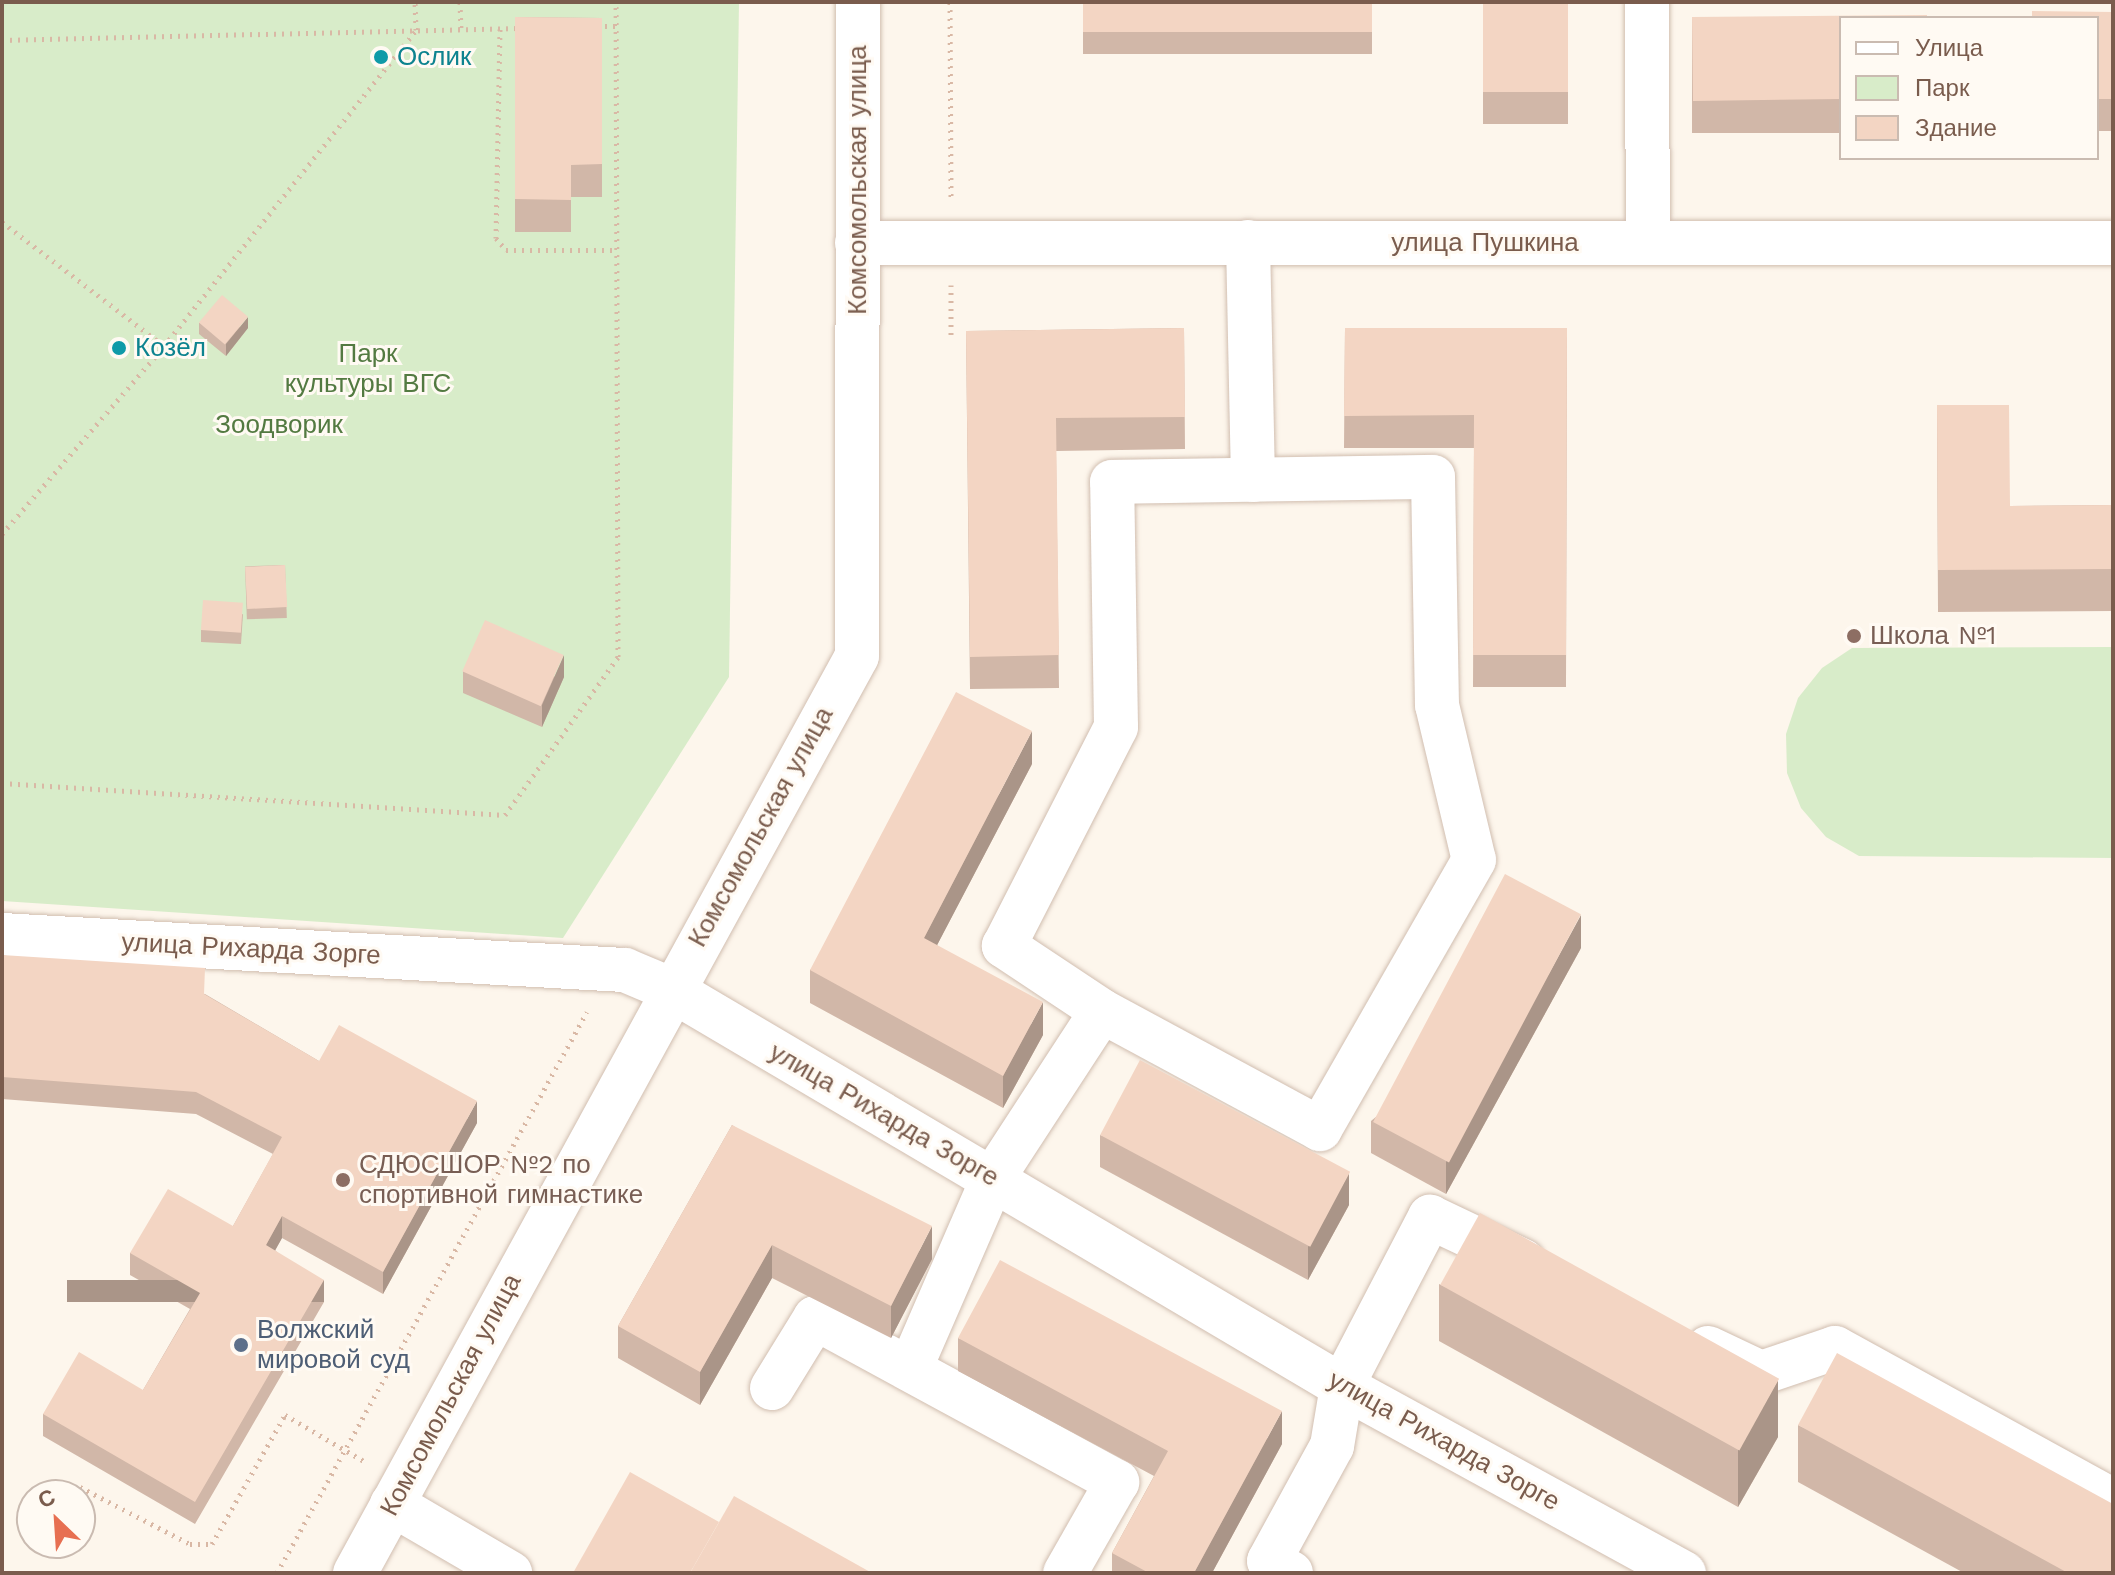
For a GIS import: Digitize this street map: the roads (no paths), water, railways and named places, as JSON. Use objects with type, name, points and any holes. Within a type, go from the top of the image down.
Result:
[{"type":"street","name":"Комсомольская улица","points":[[355,1573],[670,989],[857,656],[858,2]]},
{"type":"street","points":[[1647,2],[1648,243]]},
{"type":"street","points":[[1248,242],[1253,480]]},
{"type":"street","name":"улица Пушкина","points":[[857,243],[2113,243]]},
{"type":"street","points":[[1433,477],[1437,705],[1474,860],[1320,1129],[1102,1011],[1004,946],[1116,727],[1112,482],[1433,477]]},
{"type":"street","name":"улица Рихарда Зорге","points":[[2,935],[625,970],[670,989],[1342,1386],[1677,1571]]},
{"type":"street","points":[[910,1369],[993,1178],[1102,1011]]},
{"type":"street","points":[[1291,1573],[1269,1561],[1332,1446],[1342,1386],[1430,1217],[1559,1278]]},
{"type":"street","points":[[772,1388],[815,1318],[1117,1482],[1065,1573]]},
{"type":"street","points":[[1675,1332],[1761,1373],[1835,1348],[2113,1501]]},
{"type":"street","points":[[397,1494],[510,1573]]},
{"type":"place","name":"Ослик","points":[[381,57]]},
{"type":"place","name":"Козёл","points":[[119,348]]},
{"type":"place","name":"Школа №1","points":[[1854,636]]},
{"type":"place","name":"СДЮСШОР №2 по спортивной гимнастике","points":[[343,1180]]},
{"type":"place","name":"Волжский мировой суд","points":[[241,1345]]},
{"type":"park label","name":"Парк культуры ВГС","points":[[368,369]]},
{"type":"park label","name":"Зоодворик","points":[[279,425]]}]
